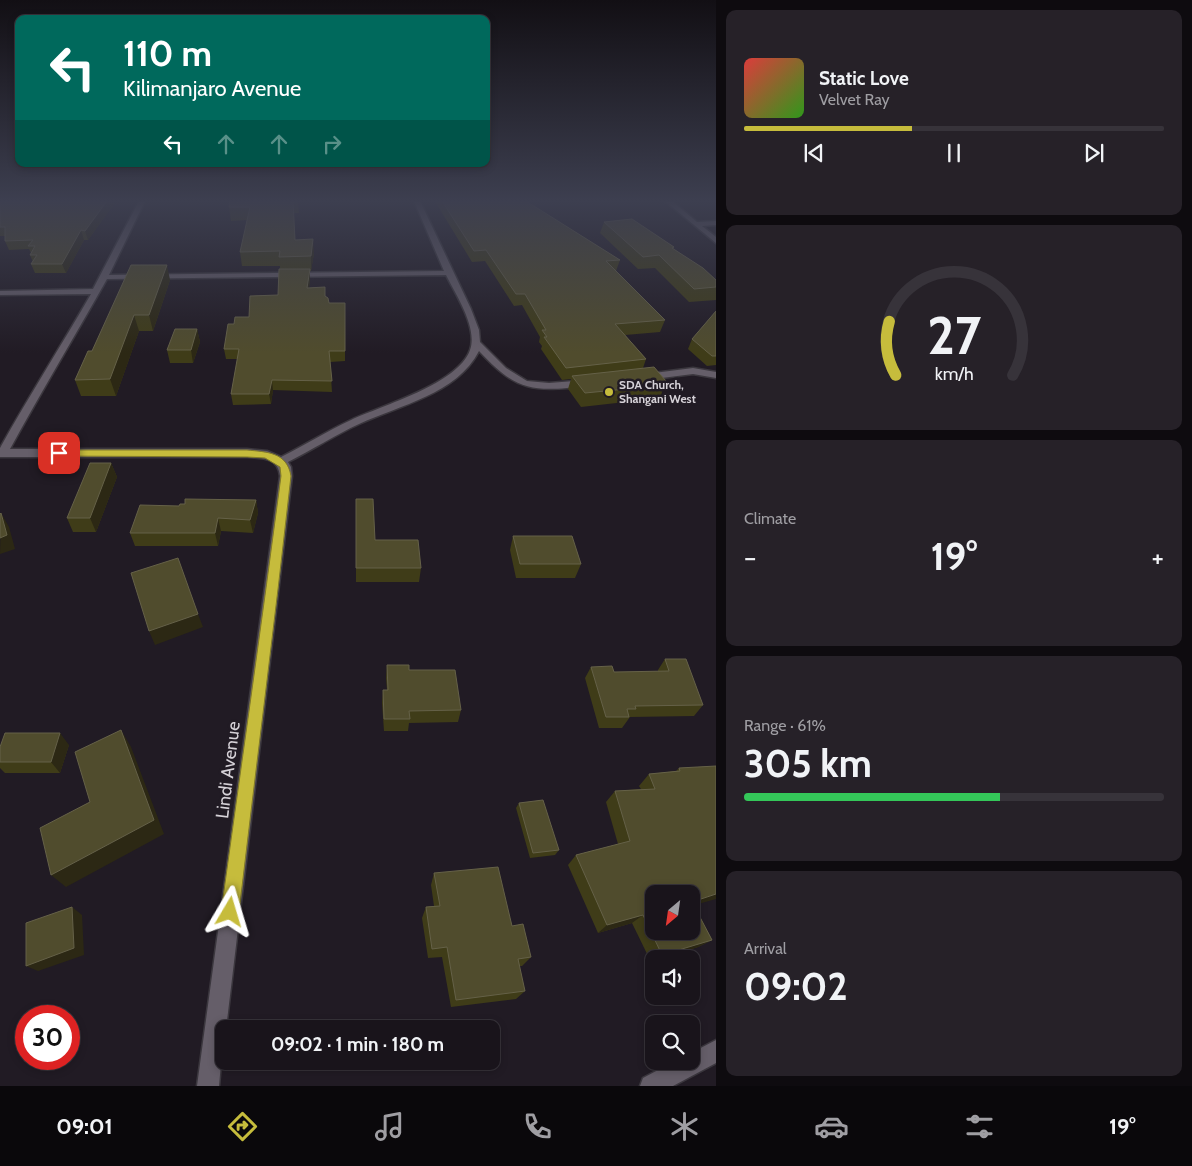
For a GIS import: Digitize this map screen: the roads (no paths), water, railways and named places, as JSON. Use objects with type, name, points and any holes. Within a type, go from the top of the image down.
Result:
[{"type":"street","points":[[117,252],[66,345],[1,453],[247,453],[267,455],[281,462],[354,422],[438,386],[462,369],[475,350],[475,335],[460,293],[440,252]]},
{"type":"street","points":[[104,277],[449,273]]},
{"type":"street","points":[[0,293],[95,291]]},
{"type":"street","points":[[476,343],[508,376],[522,384],[556,386],[602,382]]},
{"type":"street","points":[[638,378],[692,371],[716,375]]},
{"type":"street","name":"Lindi Avenue","points":[[208,1086],[286,476],[281,462]]},
{"type":"street","points":[[651,1086],[716,1051]]},
{"type":"place","name":"SDA Church, Shangani West","points":[[609,392]]}]
